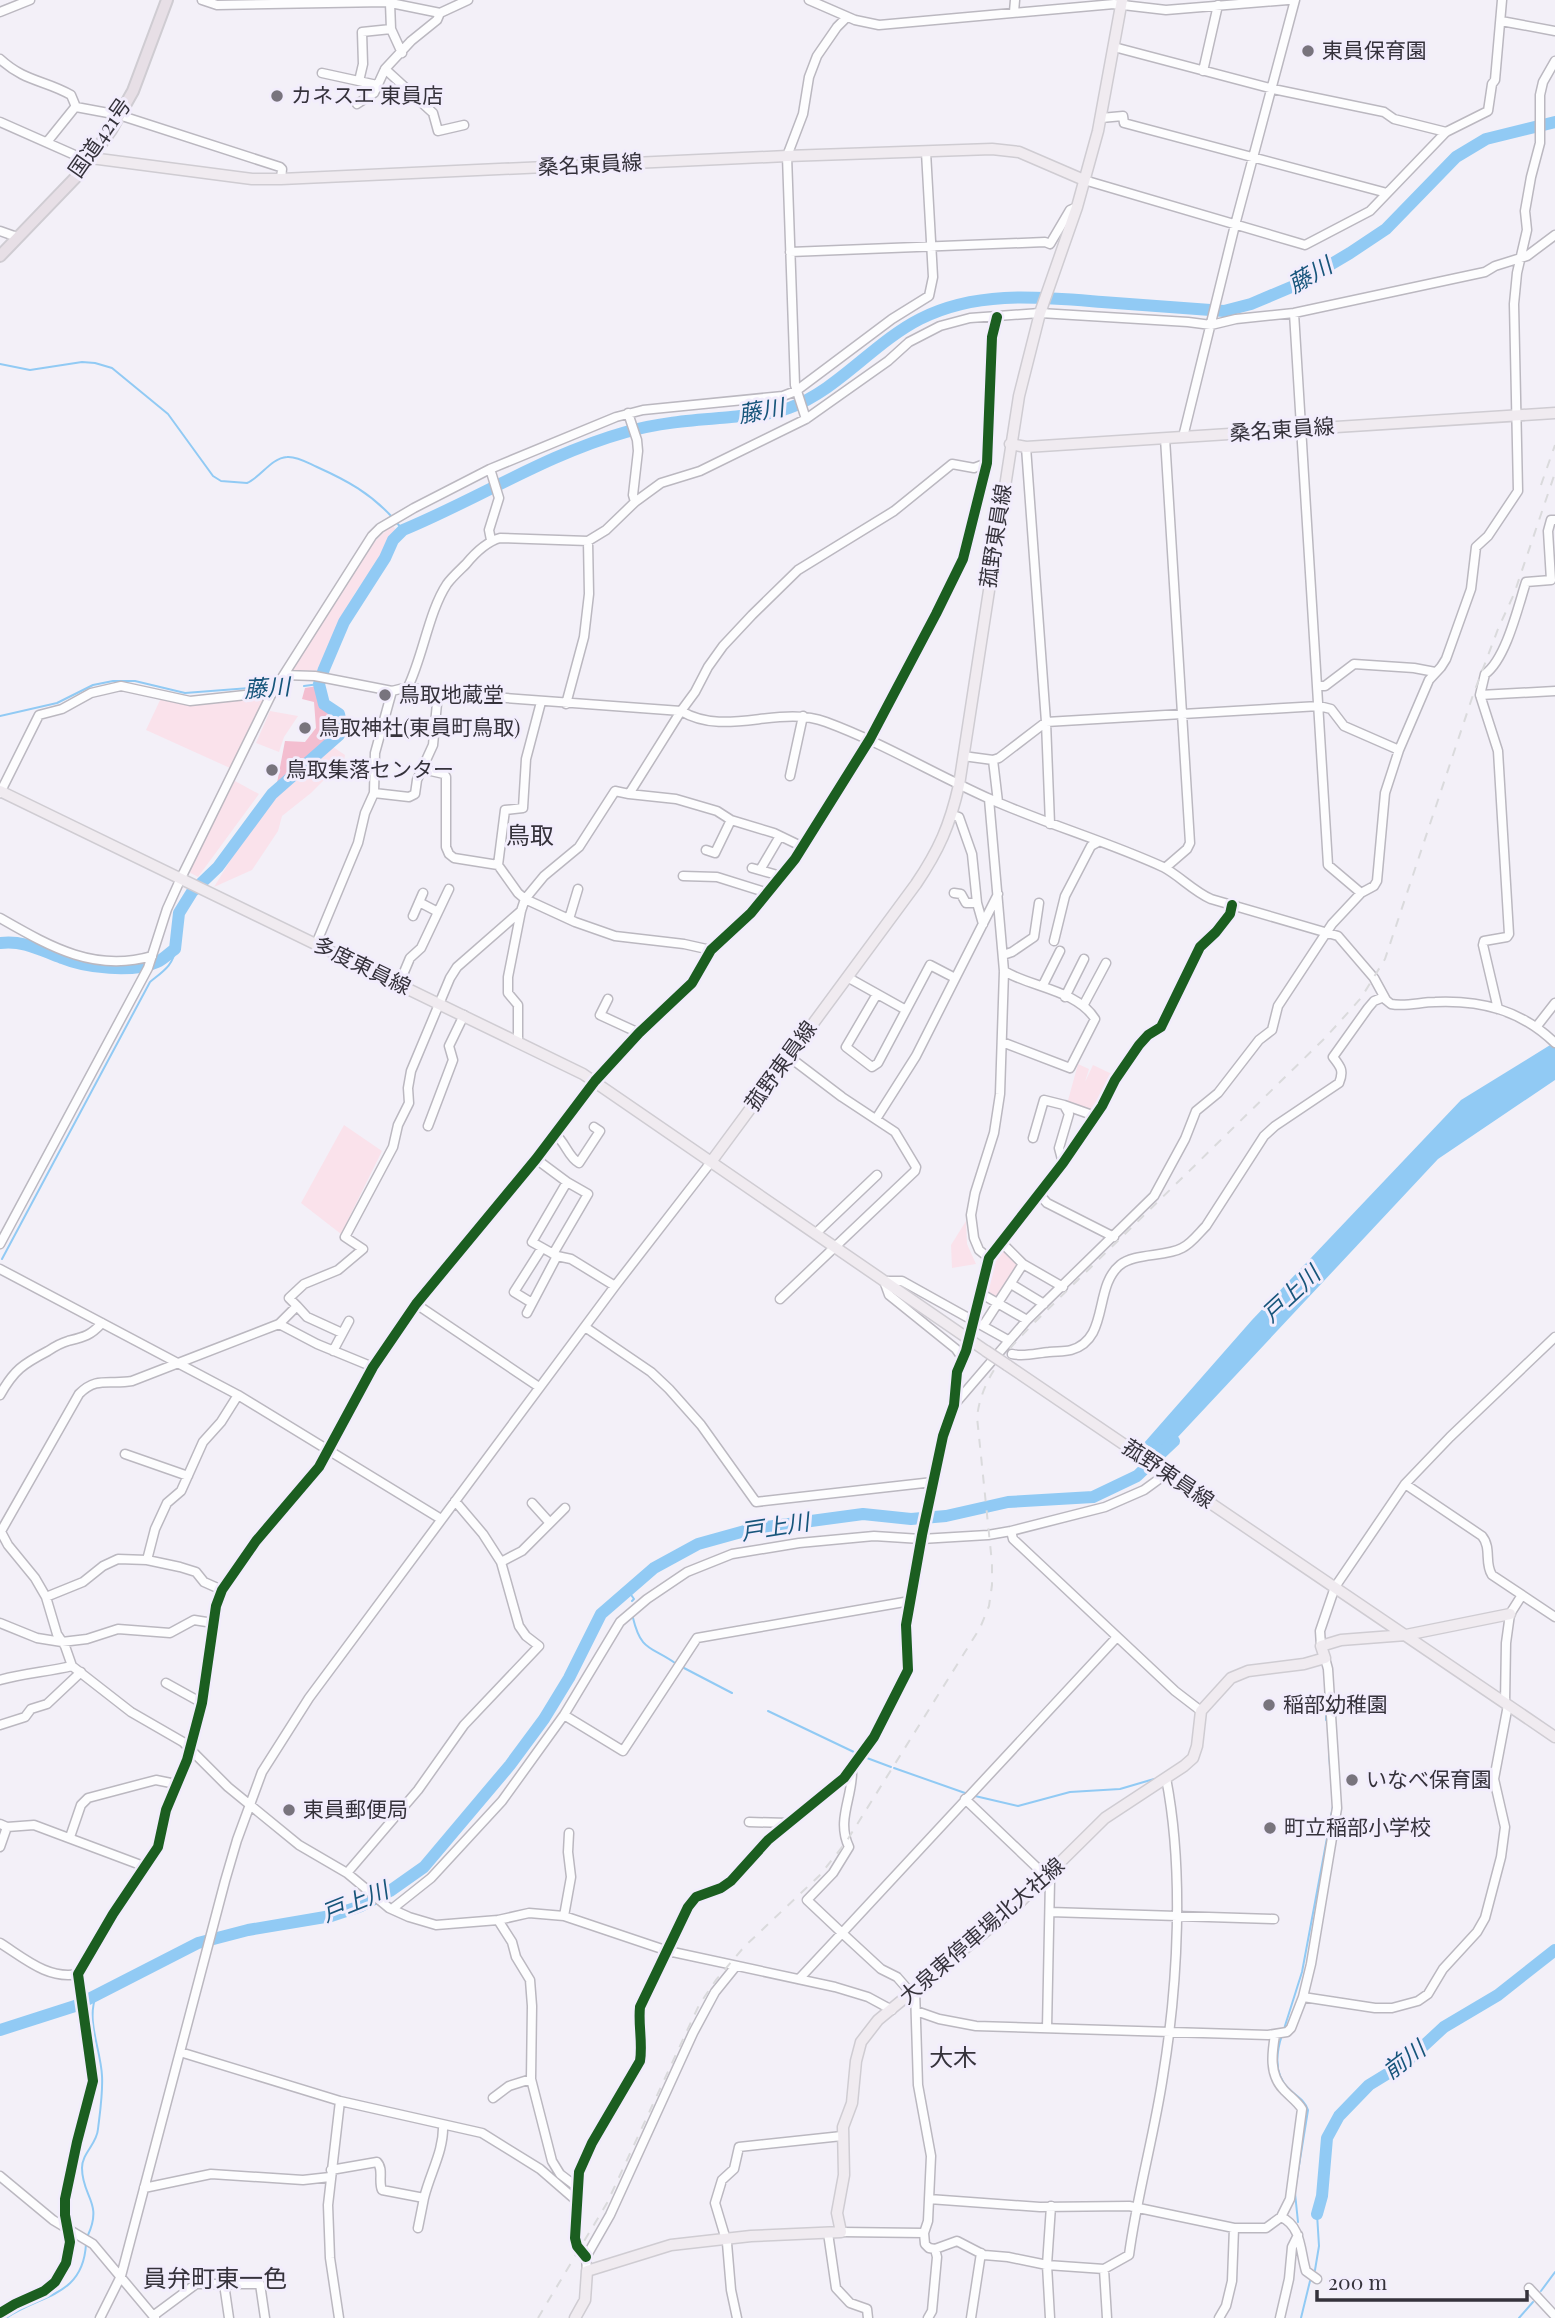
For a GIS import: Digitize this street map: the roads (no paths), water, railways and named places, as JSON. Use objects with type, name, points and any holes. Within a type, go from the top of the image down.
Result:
[{"type":"highway","name":"国道421号","points":[[0,256],[91,158],[132,91],[167,0]]},
{"type":"main road","name":"菰野東員線","points":[[1121,2],[1101,118],[1077,207],[1026,359],[1010,444],[952,815],[935,856],[711,1162],[1555,1737]]},
{"type":"main road","name":"桑名東員線","points":[[91,158],[252,179],[281,179],[992,149],[1019,152],[1084,180]]},
{"type":"main road","name":"桑名東員線","points":[[1010,444],[1026,447],[1555,413]]},
{"type":"main road","name":"多度東員線","points":[[0,792],[440,1003],[595,1081],[711,1162]]},
{"type":"main road","points":[[1201,1711],[1225,1684],[1239,1674],[1325,1658],[1321,1646],[1341,1640],[1406,1635],[1510,1614]]},
{"type":"main road","name":"大泉東停車場北大社線","points":[[841,2232],[837,2213],[844,2167],[842,2136],[852,2103],[856,2061],[861,2042],[870,2029],[1014,1908],[1105,1818],[1193,1758],[1201,1711]]},
{"type":"main road","points":[[575,2318],[584,2300],[587,2271],[664,2247],[724,2239],[841,2232]]},
{"type":"street","points":[[0,12],[30,0]]},
{"type":"street","points":[[202,0],[217,5],[388,2],[440,13],[468,0]]},
{"type":"street","points":[[808,0],[847,17],[879,25],[1121,2],[1166,10],[1288,0]]},
{"type":"street","points":[[1014,12],[1015,0]]},
{"type":"street","points":[[1166,10],[1168,0]]},
{"type":"street","points":[[1183,437],[1235,225],[1295,0]]},
{"type":"street","points":[[1084,180],[1305,245],[1370,211],[1446,132],[1488,111],[1495,80],[1502,0]]},
{"type":"street","points":[[388,2],[391,29],[402,53]]},
{"type":"street","points":[[1203,71],[1218,5]]},
{"type":"street","points":[[357,104],[374,93],[385,69],[411,41],[437,20],[440,13]]},
{"type":"street","points":[[804,414],[797,393],[787,156],[803,114],[809,76],[817,56],[847,17]]},
{"type":"street","points":[[1501,21],[1555,31]]},
{"type":"street","points":[[359,81],[363,64],[362,32],[391,29]]},
{"type":"street","points":[[1114,47],[1273,89],[1384,112],[1394,120],[1446,132]]},
{"type":"street","points":[[0,59],[29,79],[71,95],[76,106],[83,110],[119,115],[280,167],[281,179]]},
{"type":"street","points":[[954,1405],[1027,1320],[1154,1196],[1185,1139],[1196,1111],[1218,1093],[1259,1040],[1272,1030],[1278,1006],[1327,932],[1361,892],[1374,886],[1377,881],[1385,793],[1399,750],[1435,672],[1446,659],[1471,589],[1476,547],[1488,536],[1518,491],[1514,304],[1527,230],[1525,211],[1540,138],[1539,115],[1543,82],[1555,61]]},
{"type":"street","points":[[385,69],[433,113],[438,131],[464,125]]},
{"type":"street","points":[[322,73],[377,85]]},
{"type":"street","points":[[47,142],[76,106]]},
{"type":"street","points":[[1101,118],[1123,116],[1124,123],[1387,193]]},
{"type":"street","points":[[0,122],[78,156],[91,158]]},
{"type":"street","points":[[0,1244],[150,961],[167,909],[184,880],[272,693],[362,551],[380,528],[491,469],[628,414],[797,393],[892,319],[929,296],[933,277],[926,152]]},
{"type":"street","points":[[790,252],[1045,242],[1050,244],[1070,209],[1077,207]]},
{"type":"street","points":[[0,231],[17,237]]},
{"type":"street","points":[[408,687],[440,597],[448,583],[491,540],[588,541],[606,530],[635,502],[661,483],[700,471],[804,414],[888,361],[909,342],[940,326],[970,318],[1040,312],[1211,323],[1294,313],[1485,272],[1495,266],[1520,260],[1555,235]]},
{"type":"street","points":[[1294,313],[1328,865],[1361,892]]},
{"type":"street","points":[[0,2313],[44,2291],[55,2282],[70,2251],[65,2199],[93,2081],[78,1974],[113,1914],[158,1847],[166,1810],[187,1760],[202,1703],[213,1623],[222,1590],[256,1541],[319,1466],[373,1367],[416,1304],[536,1158],[595,1081],[639,1033],[692,983],[711,950],[751,913],[781,877],[803,847],[870,739],[963,559],[988,463],[992,337],[996,317]]},
{"type":"street","points":[[628,414],[638,440],[638,469],[633,495],[635,502]]},
{"type":"street","points":[[1165,438],[1190,843],[1187,849],[1165,868]]},
{"type":"street","points":[[1026,447],[1051,824]]},
{"type":"street","points":[[629,793],[723,646],[798,570],[894,511],[952,464],[974,468],[988,463]]},
{"type":"street","points":[[491,472],[499,498],[489,530],[491,540]]},
{"type":"street","points":[[1499,1009],[1483,945],[1484,941],[1507,937],[1506,882],[1498,751],[1480,695],[1485,674],[1493,669],[1511,629],[1526,582],[1551,580],[1548,531],[1551,520],[1555,520]]},
{"type":"street","points":[[566,704],[584,637],[589,594],[588,541]]},
{"type":"street","points":[[1318,686],[1325,686],[1353,664],[1414,667],[1435,672]]},
{"type":"street","points":[[282,678],[315,676],[392,691],[408,687],[438,693],[681,711],[694,719],[715,721],[743,722],[803,716],[825,721],[870,739],[994,801],[1165,868],[1195,892],[1338,936],[1374,978],[1391,1004],[1455,1001],[1476,1003],[1499,1009],[1537,1026],[1555,1043]]},
{"type":"street","points":[[0,792],[39,715],[62,709],[91,693],[121,686],[190,701],[272,693]]},
{"type":"street","points":[[316,944],[358,843],[365,813],[374,793],[375,752],[392,691]]},
{"type":"street","points":[[1480,695],[1555,691]]},
{"type":"street","points":[[374,793],[409,797],[415,794],[417,780],[433,745],[438,693]]},
{"type":"street","points":[[541,702],[526,759],[523,808],[505,810],[498,865],[525,899],[569,919],[615,936],[711,950]]},
{"type":"street","points":[[963,757],[993,760],[999,758],[1046,722],[1320,706],[1331,709],[1344,726],[1399,750]]},
{"type":"street","points":[[790,776],[803,716]]},
{"type":"street","points":[[989,1258],[979,1250],[974,1238],[971,1215],[994,1133],[1000,1094],[1004,971],[993,760]]},
{"type":"street","points":[[422,769],[444,774],[446,777],[446,847],[449,854],[454,858],[498,865]]},
{"type":"street","points":[[518,1041],[518,1006],[508,993],[508,977],[525,899],[544,876],[579,847],[615,791],[676,799],[716,811],[731,820],[780,836],[803,847]]},
{"type":"street","points":[[952,815],[959,817],[972,854],[977,903],[983,924]]},
{"type":"street","points":[[706,850],[715,853],[731,820]]},
{"type":"street","points":[[780,836],[756,869],[781,877]]},
{"type":"street","points":[[1054,941],[1065,896],[1091,846],[1098,842]]},
{"type":"street","points":[[683,876],[717,877],[768,893]]},
{"type":"street","points":[[399,984],[410,958],[421,948],[449,889]]},
{"type":"street","points":[[569,919],[578,889]]},
{"type":"street","points":[[412,916],[423,893]]},
{"type":"street","points":[[954,893],[961,894],[966,903],[977,903]]},
{"type":"street","points":[[876,1119],[916,1056],[998,893]]},
{"type":"street","points":[[419,902],[438,912]]},
{"type":"street","points":[[1003,954],[1012,952],[1034,937],[1039,903]]},
{"type":"street","points":[[973,1324],[989,1258],[1063,1163],[1139,1045],[1167,1019],[1200,947],[1216,932],[1230,914],[1233,905]]},
{"type":"street","points":[[342,1333],[307,1317],[289,1298],[304,1284],[338,1270],[363,1249],[345,1237],[393,1147],[398,1125],[409,1103],[411,1071],[450,978],[457,967],[521,911]]},
{"type":"street","points":[[0,918],[65,953],[119,962],[150,961]]},
{"type":"street","points":[[1043,985],[1060,951]]},
{"type":"street","points":[[1065,997],[1084,959]]},
{"type":"street","points":[[1083,1006],[1106,963]]},
{"type":"street","points":[[877,994],[846,1047],[872,1067],[878,1063],[930,965],[956,978]]},
{"type":"street","points":[[1002,1042],[1070,1068],[1095,1019],[1083,1006],[1043,985],[1020,981],[1004,971]]},
{"type":"street","points":[[847,977],[906,1010]]},
{"type":"street","points":[[1012,1354],[1020,1356],[1068,1351],[1080,1346],[1092,1335],[1113,1271],[1126,1261],[1182,1249],[1198,1235],[1264,1136],[1339,1083],[1343,1074],[1333,1057],[1368,1008],[1384,997]]},
{"type":"street","points":[[608,999],[596,1016],[639,1033]]},
{"type":"street","points":[[1537,1026],[1555,1003]]},
{"type":"street","points":[[428,1126],[453,1060],[449,1046],[464,1015]]},
{"type":"street","points":[[780,1299],[915,1171],[915,1163],[895,1132],[842,1097],[788,1056]]},
{"type":"street","points":[[1033,1138],[1044,1100],[1095,1116]]},
{"type":"street","points":[[1063,1163],[1059,1148],[1069,1114],[1064,1105]]},
{"type":"street","points":[[555,1134],[564,1141],[572,1159],[579,1163],[600,1131],[594,1127]]},
{"type":"street","points":[[527,1313],[589,1194],[567,1182],[536,1158]]},
{"type":"street","points":[[100,2318],[121,2276],[237,1840],[262,1772],[309,1698],[539,1387],[711,1162]]},
{"type":"street","points":[[815,1234],[877,1175]]},
{"type":"street","points":[[567,1182],[532,1241],[555,1255],[571,1259],[615,1286]]},
{"type":"street","points":[[1039,1195],[1047,1203],[1114,1237]]},
{"type":"street","points":[[1001,1242],[1023,1264],[1063,1287]]},
{"type":"street","points":[[532,1303],[514,1292],[542,1248]]},
{"type":"street","points":[[984,1326],[1023,1264]]},
{"type":"street","points":[[0,1269],[238,1395],[327,1452],[441,1519]]},
{"type":"street","points":[[586,2257],[577,2246],[575,2238],[579,2172],[592,2143],[640,2061],[640,2007],[681,1920],[693,1900],[731,1881],[768,1840],[852,1770],[874,1737],[905,1679],[908,1662],[905,1636],[910,1601],[943,1436],[954,1405],[957,1372],[964,1355],[890,1295],[884,1281],[902,1281],[973,1324],[984,1326],[1008,1340]]},
{"type":"street","points":[[1011,1284],[1044,1304]]},
{"type":"street","points":[[980,1293],[1027,1320]]},
{"type":"street","points":[[416,1304],[539,1387]]},
{"type":"street","points":[[297,1306],[279,1324],[132,1381],[99,1381],[89,1384],[79,1394],[0,1531],[46,1597],[57,1634],[72,1666],[131,1712],[166,1731],[189,1748],[228,1787],[299,1845],[347,1873],[391,1909],[409,1917],[436,1925],[498,1920],[529,1913],[564,1916],[668,1951],[868,1997],[892,2010]]},
{"type":"street","points":[[333,1351],[349,1321]]},
{"type":"street","points":[[0,1395],[11,1375],[22,1364],[67,1341],[80,1340],[94,1332],[102,1323]]},
{"type":"street","points":[[279,1324],[373,1367]]},
{"type":"street","points":[[585,1327],[651,1371],[669,1389],[701,1424],[756,1502],[933,1483]]},
{"type":"street","points":[[1321,1646],[1320,1631],[1335,1587],[1405,1484],[1555,1337]]},
{"type":"street","points":[[147,1560],[155,1529],[167,1503],[181,1490],[203,1442],[221,1422],[238,1395]]},
{"type":"street","points":[[125,1454],[188,1476]]},
{"type":"street","points":[[391,1909],[431,1878],[498,1807],[564,1715],[620,1622],[647,1599],[687,1572],[732,1554],[799,1543],[874,1536],[988,1535],[1011,1531],[1105,1507],[1143,1490],[1163,1471]]},
{"type":"street","points":[[1405,1484],[1484,1538],[1490,1572],[1555,1617]]},
{"type":"street","points":[[347,1873],[418,1790],[464,1725],[539,1646],[526,1636],[519,1626],[501,1562],[483,1534],[455,1501]]},
{"type":"street","points":[[532,1503],[550,1523]]},
{"type":"street","points":[[501,1562],[522,1551],[565,1508]]},
{"type":"street","points":[[1011,1531],[1013,1539],[1175,1691],[1201,1711]]},
{"type":"street","points":[[46,1597],[83,1582],[112,1561],[147,1560],[192,1570],[204,1582],[222,1590]]},
{"type":"street","points":[[1303,1997],[1375,2008],[1392,2008],[1418,2001],[1428,1994],[1443,1969],[1485,1918],[1501,1857],[1505,1827],[1494,1779],[1507,1704],[1506,1643],[1510,1614],[1522,1595]]},
{"type":"street","points":[[564,1715],[623,1751],[697,1638],[910,1601]]},
{"type":"street","points":[[0,1623],[29,1636],[62,1642],[87,1639],[118,1629],[170,1633],[194,1620],[213,1623]]},
{"type":"street","points":[[799,1979],[1117,1637]]},
{"type":"street","points":[[916,2011],[939,2019],[976,2026],[1281,2033],[1291,2028],[1303,1997],[1311,1964],[1337,1808],[1328,1669],[1325,1658]]},
{"type":"street","points":[[0,1680],[72,1666]]},
{"type":"street","points":[[0,1725],[25,1717],[31,1709],[47,1703],[80,1672]]},
{"type":"street","points":[[166,1683],[202,1703]]},
{"type":"street","points":[[852,1770],[843,1815],[844,1839],[849,1847],[833,1873],[807,1900],[881,1969],[897,1977],[913,1992],[918,2085],[931,2156],[925,2244],[934,2249],[957,2241],[981,2253],[1047,2265],[1104,2269],[1129,2255],[1135,2207],[1163,2078],[1169,2032],[1176,1916],[1173,1839],[1166,1778]]},
{"type":"street","points":[[70,1837],[81,1805],[88,1798],[156,1780],[176,1784]]},
{"type":"street","points":[[965,1799],[1050,1880],[1047,2028]]},
{"type":"street","points":[[749,1822],[788,1823]]},
{"type":"street","points":[[0,1847],[4,1825],[34,1825],[146,1867]]},
{"type":"street","points":[[564,1916],[571,1877],[569,1833]]},
{"type":"street","points":[[1050,1912],[1274,1919]]},
{"type":"street","points":[[498,1920],[530,1980],[533,2006],[531,2079],[552,2161],[560,2174],[577,2187]]},
{"type":"street","points":[[0,1943],[47,1973],[66,1976],[78,1974]]},
{"type":"street","points":[[587,2271],[586,2257],[610,2215],[693,2033],[715,1992],[736,1966]]},
{"type":"street","points":[[929,2199],[1052,2206],[1135,2207],[1234,2228],[1266,2228],[1281,2217],[1290,2199],[1302,2109],[1275,2077],[1273,2057],[1281,2033]]},
{"type":"street","points":[[180,2052],[340,2101],[489,2136],[540,2169],[578,2203]]},
{"type":"street","points":[[494,2098],[509,2086],[531,2079]]},
{"type":"street","points":[[339,2318],[330,2258],[328,2205],[340,2101]]},
{"type":"street","points":[[418,2228],[429,2177],[436,2165],[443,2125]]},
{"type":"street","points":[[737,2318],[731,2290],[727,2243],[715,2203],[722,2180],[734,2169],[739,2147],[842,2136]]},
{"type":"street","points":[[145,2188],[211,2174],[303,2180],[377,2162],[382,2190],[424,2198]]},
{"type":"street","points":[[0,2176],[68,2231],[89,2241],[154,2317],[196,2284],[260,2284],[265,2318]]},
{"type":"street","points":[[1050,2318],[1047,2265],[1052,2206]]},
{"type":"street","points":[[1281,2217],[1290,2222],[1298,2235],[1306,2271],[1317,2279]]},
{"type":"street","points":[[1219,2318],[1226,2306],[1231,2281],[1234,2228]]},
{"type":"street","points":[[841,2232],[924,2233]]},
{"type":"street","points":[[828,2233],[836,2288],[850,2303],[867,2309],[868,2318]]},
{"type":"street","points":[[1280,2318],[1289,2279],[1292,2247],[1298,2235]]},
{"type":"street","points":[[928,2318],[932,2311],[937,2278],[937,2257],[934,2249]]},
{"type":"street","points":[[971,2318],[981,2253]]},
{"type":"street","points":[[1104,2269],[1107,2318]]},
{"type":"street","points":[[217,2318],[228,2316],[224,2284]]},
{"type":"street","points":[[1529,2288],[1555,2316]]},
{"type":"water","points":[[1555,1042],[1555,1080],[1438,1159],[1162,1454],[1144,1443],[1252,1320],[1461,1100]]},
{"type":"waterway","name":"藤川","points":[[0,943],[24,944],[72,961],[110,968],[147,965],[160,961],[175,949],[179,913],[192,892],[218,867],[272,794],[339,735],[342,728],[339,714],[324,704],[319,684],[344,622],[385,558],[393,540],[403,530],[597,441],[665,424],[760,414],[789,408],[824,390],[903,329],[920,319],[964,303],[1009,298],[1055,298],[1224,311],[1251,304],[1296,285],[1386,229],[1456,157],[1486,139],[1555,122]]},
{"type":"waterway","points":[[0,364],[30,370],[82,362],[112,368],[168,414],[213,476],[221,481],[247,483],[281,458],[295,458],[358,488],[393,518]]},
{"type":"waterway","points":[[397,523],[403,530]]},
{"type":"waterway","name":"藤川","points":[[0,716],[57,703],[93,685],[113,681],[135,681],[185,693],[274,686]]},
{"type":"waterway","name":"藤川","points":[[304,686],[319,684]]},
{"type":"waterway","points":[[2,1259],[150,982],[170,964],[175,949]]},
{"type":"waterway","name":"戸上川","points":[[0,2030],[75,2006],[198,1943],[248,1930],[331,1916],[361,1906],[390,1891],[424,1867],[510,1765],[544,1719],[569,1678],[601,1614],[654,1568],[698,1544],[752,1529],[863,1514],[911,1519],[946,1516],[1008,1502],[1093,1497],[1137,1476],[1174,1441]]},
{"type":"waterway","points":[[627,1589],[634,1599],[632,1601]]},
{"type":"waterway","points":[[633,1618],[643,1642],[675,1663]]},
{"type":"waterway","points":[[684,1668],[732,1693]]},
{"type":"waterway","points":[[1326,1694],[1326,1720]]},
{"type":"waterway","points":[[768,1711],[856,1753]]},
{"type":"waterway","points":[[1329,1753],[1330,1766]]},
{"type":"waterway","points":[[867,1758],[891,1767]]},
{"type":"waterway","points":[[894,1768],[965,1793]]},
{"type":"waterway","points":[[975,1796],[1018,1806],[1070,1792],[1120,1789],[1154,1779]]},
{"type":"waterway","points":[[1284,2029],[1302,1972],[1333,1806]]},
{"type":"waterway","name":"前川","points":[[1317,2214],[1322,2196],[1327,2138],[1339,2116],[1369,2085],[1405,2063],[1444,2027],[1498,1995],[1555,1950]]},
{"type":"waterway","points":[[88,2235],[93,2207],[82,2168],[84,2158],[97,2134],[102,2089],[93,2015],[96,1996]]},
{"type":"waterway","points":[[1282,2035],[1278,2049],[1281,2077],[1289,2089],[1305,2103],[1308,2110],[1296,2184]]},
{"type":"waterway","points":[[1295,2193],[1298,2222]]},
{"type":"waterway","points":[[1315,2270],[1319,2246],[1317,2214]]},
{"type":"waterway","points":[[6,2318],[69,2284],[77,2275],[83,2261],[86,2244]]},
{"type":"waterway","points":[[1541,2291],[1555,2272]]},
{"type":"waterway","points":[[1301,2318],[1310,2281]]},
{"type":"waterway","points":[[1519,2318],[1533,2302]]},
{"type":"railway","points":[[1541,485],[1555,445]]},
{"type":"railway","points":[[538,2318],[607,2203],[699,2005],[744,1947],[820,1875],[846,1842],[980,1628],[989,1606],[992,1563],[977,1417],[990,1376],[1036,1321],[1326,1037],[1361,998],[1385,959],[1473,695],[1514,594],[1555,473]]},
{"type":"place","name":"東員保育園","points":[[1308,51]]},
{"type":"place","name":"カネスエ 東員店","points":[[277,96]]},
{"type":"place","name":"鳥取地蔵堂","points":[[385,695]]},
{"type":"place","name":"鳥取神社(東員町鳥取)","points":[[305,728]]},
{"type":"place","name":"鳥取集落センター","points":[[272,770]]},
{"type":"place","name":"稲部幼稚園","points":[[1269,1705]]},
{"type":"place","name":"いなべ保育園","points":[[1352,1780]]},
{"type":"place","name":"東員郵便局","points":[[289,1810]]},
{"type":"place","name":"町立稲部小学校","points":[[1270,1828]]},
{"type":"district","name":"鳥取","points":[[530,836]]},
{"type":"district","name":"大木","points":[[953,2058]]},
{"type":"district","name":"員弁町東一色","points":[[215,2279]]}]
